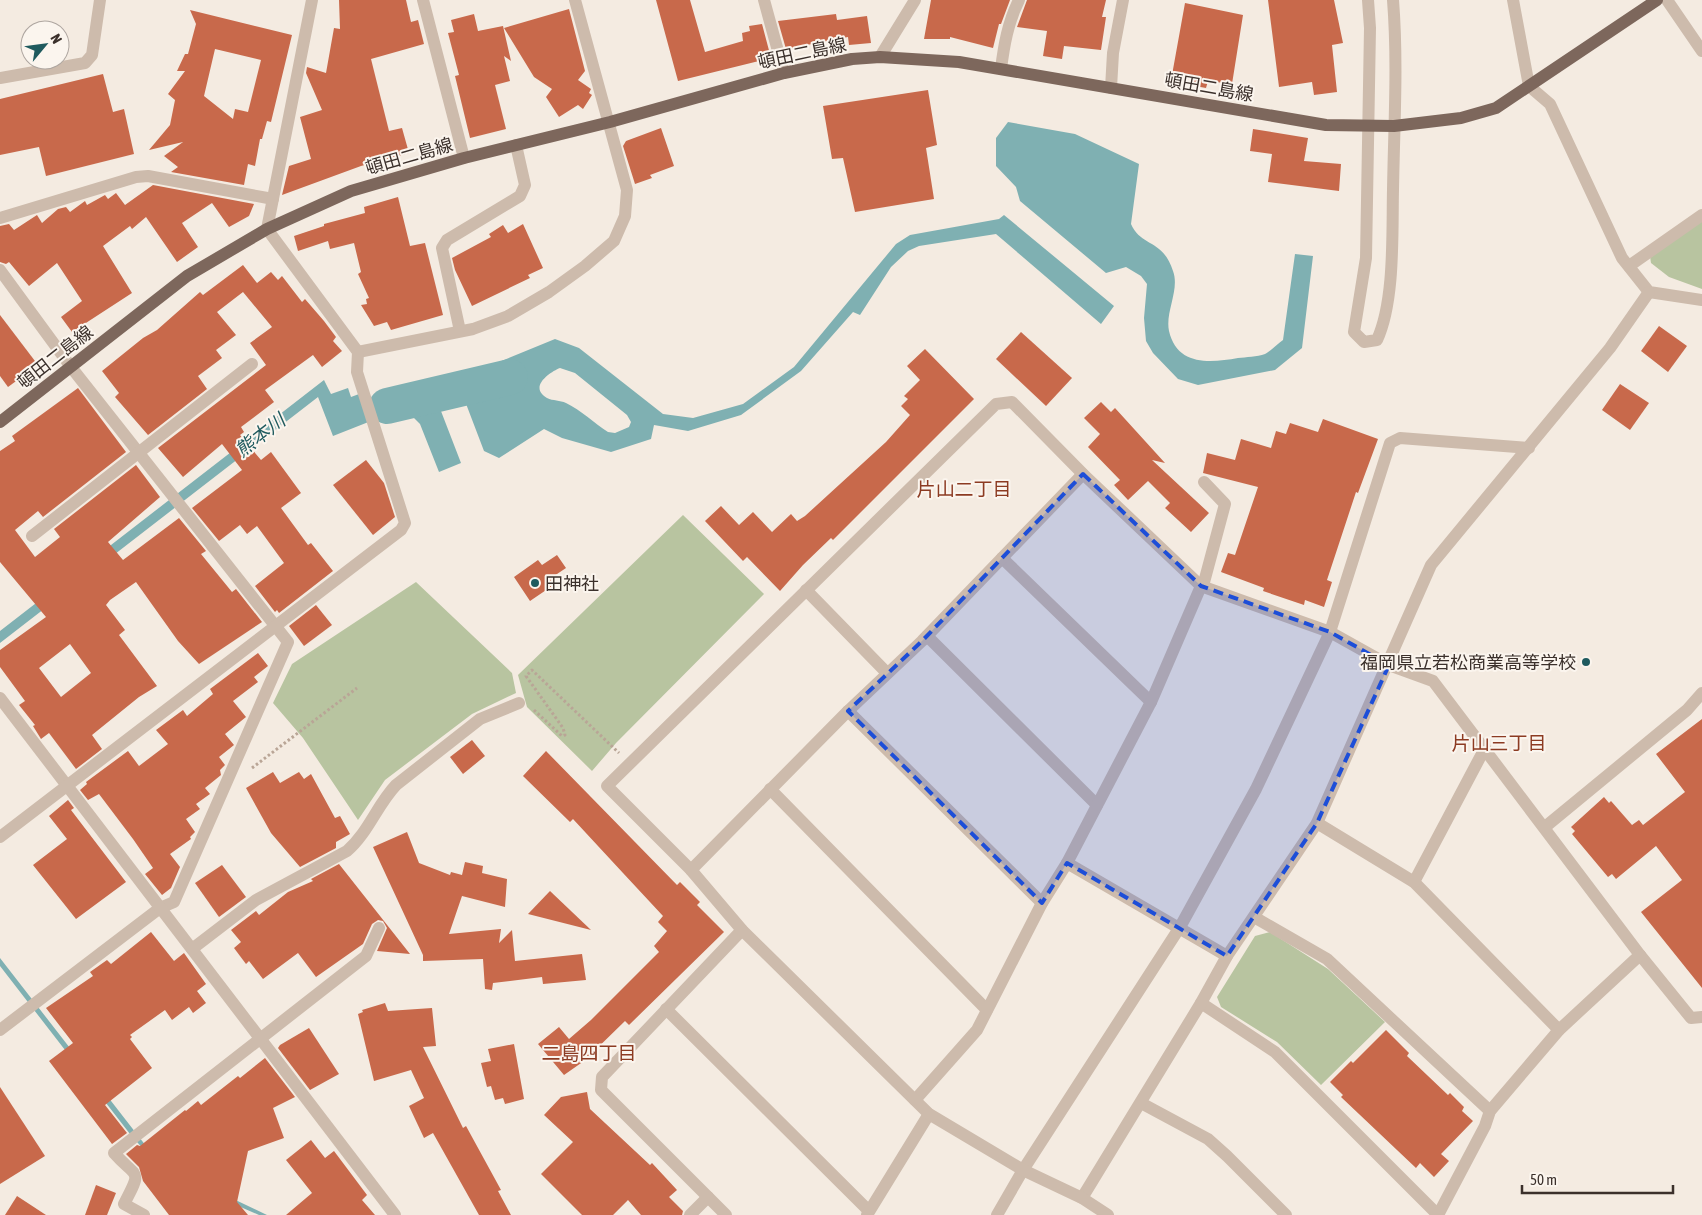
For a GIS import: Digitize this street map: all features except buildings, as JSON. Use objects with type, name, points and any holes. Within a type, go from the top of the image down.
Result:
[{"type":"main road","name":"頓田二島線","points":[[0,422],[187,276],[267,229],[351,191],[464,158],[610,122],[784,73],[852,60],[880,57],[959,62],[1326,124],[1394,126],[1462,118],[1496,108],[1657,0]]},
{"type":"street","points":[[0,78],[85,63],[92,55],[100,0]]},
{"type":"street","points":[[0,837],[401,530],[405,523],[358,372],[358,352],[267,229],[312,0]]},
{"type":"street","points":[[423,0],[464,158]]},
{"type":"street","points":[[358,352],[460,331],[508,316],[549,292],[585,266],[614,241],[625,216],[627,190],[610,122],[575,0]]},
{"type":"street","points":[[764,0],[784,73]]},
{"type":"street","points":[[880,57],[915,0]]},
{"type":"street","points":[[1001,69],[1004,44],[1011,17],[1019,0]]},
{"type":"street","points":[[1111,88],[1113,53],[1123,0]]},
{"type":"street","points":[[1368,0],[1370,28],[1370,125],[1366,258],[1354,332],[1364,342],[1377,340],[1383,326],[1391,261],[1395,26],[1393,0]]},
{"type":"street","points":[[1513,0],[1529,86],[1550,104],[1622,258],[1649,292],[1702,300]]},
{"type":"street","points":[[1667,0],[1702,51]]},
{"type":"street","points":[[460,331],[442,248],[447,240],[503,209],[520,196],[525,185],[516,145]]},
{"type":"street","points":[[0,218],[136,177],[148,176],[273,199]]},
{"type":"street","points":[[1628,266],[1702,215]]},
{"type":"street","points":[[0,270],[71,367],[288,642],[174,902],[160,908],[0,1030]]},
{"type":"street","points":[[1082,1198],[1201,1003],[1227,956],[1317,823],[1389,666],[1431,565],[1610,348],[1649,292]]},
{"type":"street","points":[[32,536],[252,364]]},
{"type":"street","points":[[1108,1215],[1082,1198],[1023,1170],[929,1114],[742,930],[691,870],[607,786],[996,404],[1012,402],[1083,474],[1202,586],[1330,632],[1389,666],[1433,681],[1640,955],[1691,1018],[1702,1017]]},
{"type":"street","points":[[997,1215],[1023,1170],[1180,926],[1256,789],[1330,632],[1390,444],[1400,438],[1529,448]]},
{"type":"street","points":[[691,870],[848,711],[927,636],[1083,474]]},
{"type":"street","points":[[915,1100],[977,1030],[1042,903],[1067,863],[1152,702],[1202,586],[1225,504],[1204,482]]},
{"type":"street","points":[[1002,558],[1152,702]]},
{"type":"street","points":[[806,590],[887,673]]},
{"type":"street","points":[[927,636],[1097,805]]},
{"type":"street","points":[[1545,827],[1687,710],[1702,693]]},
{"type":"street","points":[[0,698],[395,1215]]},
{"type":"street","points":[[192,949],[256,900],[347,851],[355,844],[384,797],[396,785],[480,720],[519,703]]},
{"type":"street","points":[[848,711],[1042,903]]},
{"type":"street","points":[[1414,882],[1485,748]]},
{"type":"street","points":[[770,789],[987,1010]]},
{"type":"street","points":[[1317,823],[1414,882],[1559,1030]]},
{"type":"street","points":[[1067,863],[1180,926],[1227,956]]},
{"type":"street","points":[[1254,917],[1327,959],[1490,1111]]},
{"type":"street","points":[[144,1215],[124,1204],[134,1185],[136,1176],[133,1169],[114,1153],[366,956],[379,928]]},
{"type":"street","points":[[726,1215],[601,1090],[602,1077],[742,930]]},
{"type":"street","points":[[1201,1003],[1275,1052],[1438,1215],[1485,1126],[1490,1111],[1559,1030],[1640,955]]},
{"type":"street","points":[[666,1009],[868,1213],[929,1114]]},
{"type":"street","points":[[1141,1103],[1208,1139],[1286,1215]]},
{"type":"street","points":[[690,1215],[708,1197]]},
{"type":"path","points":[[534,710],[562,736],[565,735],[563,728],[526,676],[532,670],[619,752]]},
{"type":"path","points":[[247,772],[284,741],[357,688]]},
{"type":"highlighted area","points":[[1083,474],[1201,586],[1330,632],[1389,665],[1317,823],[1227,956],[1067,863],[1042,903],[848,711],[922,641]]},
{"type":"green space","points":[[1702,221],[1702,289],[1669,277],[1651,263],[1650,256]]},
{"type":"green space","points":[[683,515],[764,594],[616,743],[592,771],[527,707],[518,675]]},
{"type":"green space","points":[[416,582],[512,673],[516,693],[472,714],[385,780],[358,820],[303,738],[273,703],[292,664]]},
{"type":"green space","points":[[1270,932],[1328,969],[1385,1022],[1321,1085],[1277,1042],[1221,1007],[1217,997],[1255,936]]},
{"type":"water","points":[[1008,122],[1075,134],[1139,164],[1131,224],[1140,237],[1158,248],[1169,261],[1175,278],[1175,286],[1169,316],[1169,331],[1179,351],[1196,360],[1217,361],[1259,356],[1270,351],[1283,340],[1295,254],[1313,256],[1302,348],[1275,370],[1198,385],[1178,379],[1153,353],[1146,341],[1144,318],[1147,284],[1141,276],[1126,267],[1106,273],[1020,201],[1016,187],[996,166],[996,138]]},
{"type":"water","points":[[1004,215],[1114,306],[1101,324],[996,234],[919,246],[908,251],[891,267],[860,315],[853,312],[801,371],[741,415],[688,431],[654,425],[651,439],[611,452],[562,438],[544,429],[499,458],[484,451],[460,388],[465,376],[555,339],[579,348],[663,414],[693,418],[743,404],[794,367],[896,244],[910,235],[999,219]],"holes":[[[560,368],[575,373],[627,415],[631,422],[629,427],[615,433],[608,432],[572,406],[549,399],[542,394],[540,385],[546,376]]]},
{"type":"water","points":[[324,380],[331,394],[348,388],[351,397],[359,394],[362,405],[429,380],[461,463],[439,472],[420,424],[404,408],[333,436],[318,397],[0,643],[0,631]]},
{"type":"water","points":[[0,958],[160,1164],[267,1215],[259,1215],[165,1174],[130,1134],[0,966]]},
{"type":"waterway","name":"熊本川","points":[[387,406],[510,377]]},
{"type":"place","name":"田神社","points":[[535,583]]},
{"type":"place","name":"福岡県立若松商業高等学校","points":[[1586,662]]},
{"type":"district","name":"片山二丁目","points":[[964,489]]},
{"type":"district","name":"片山三丁目","points":[[1499,743]]},
{"type":"district","name":"二島四丁目","points":[[589,1053]]}]
